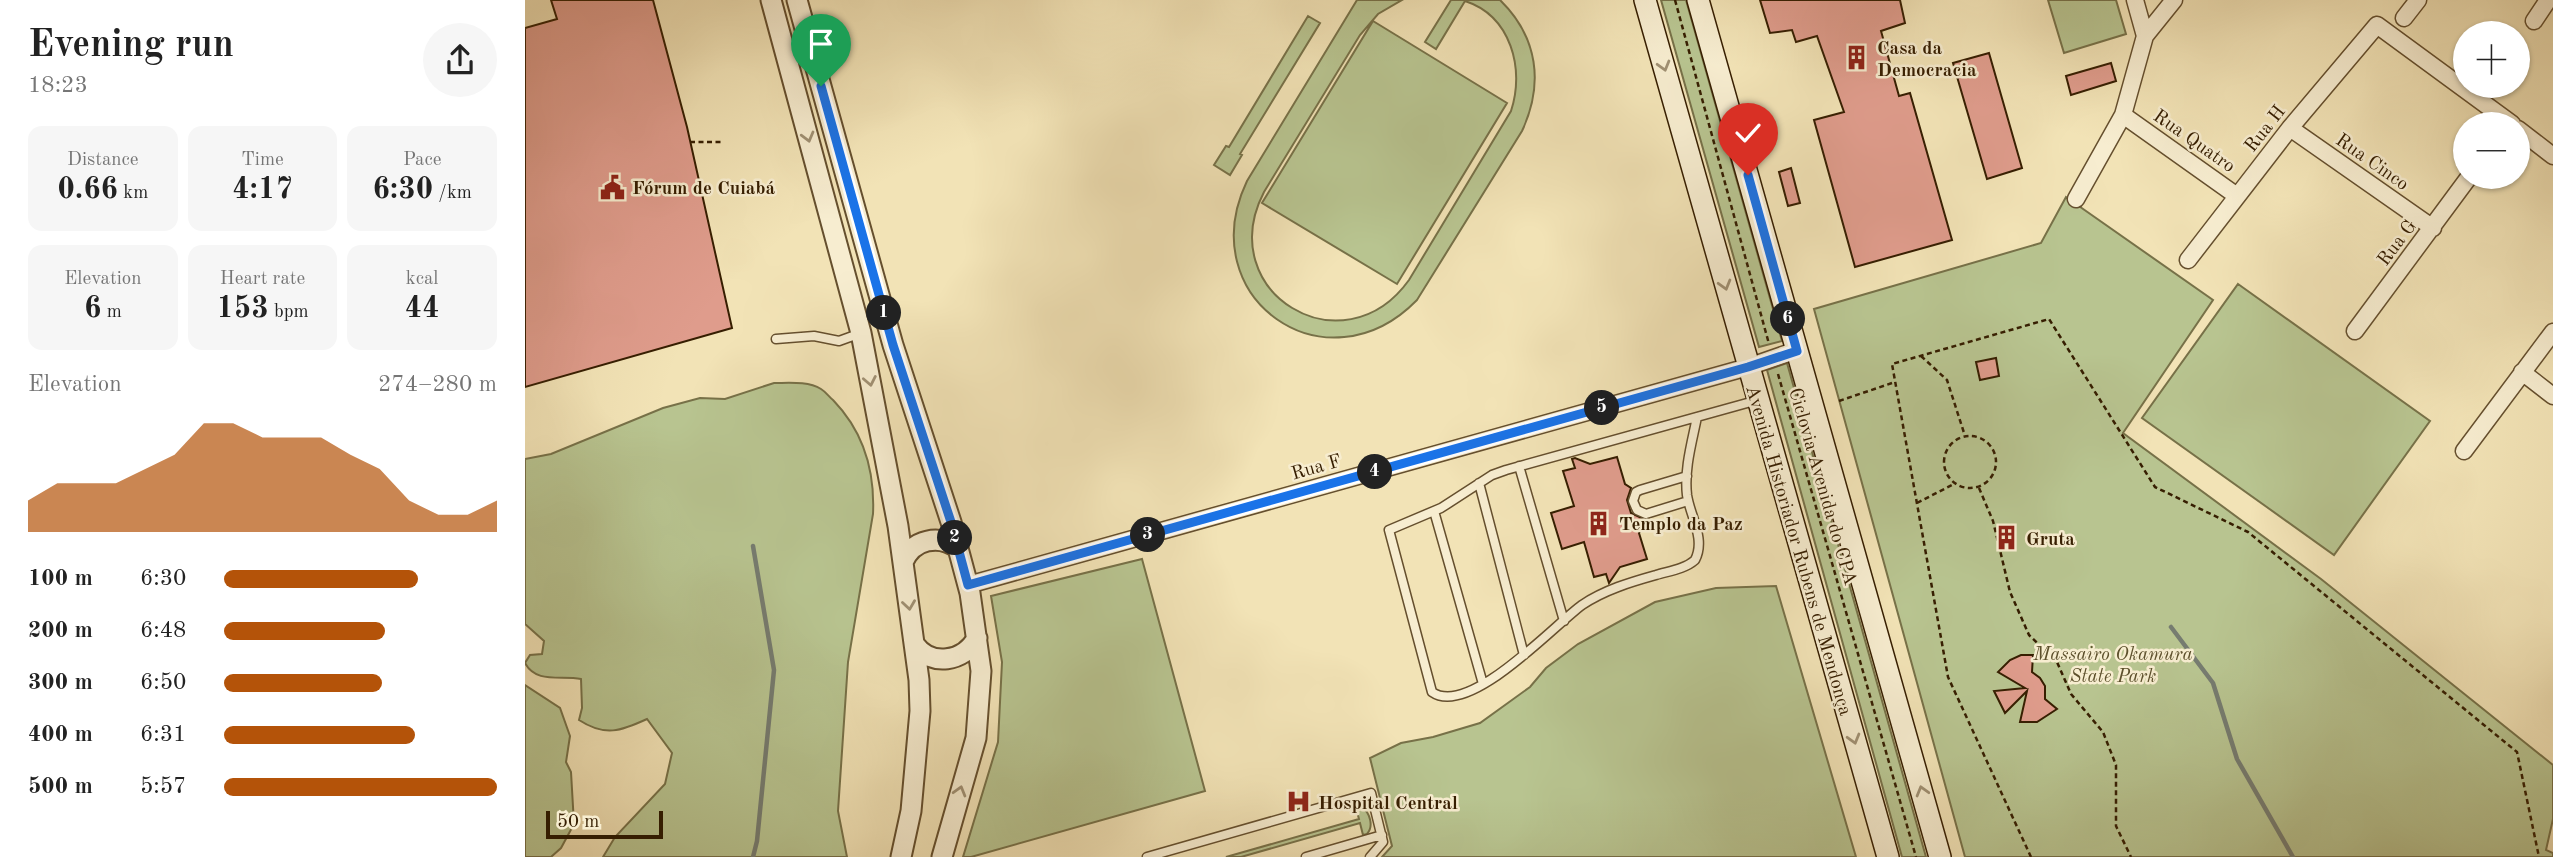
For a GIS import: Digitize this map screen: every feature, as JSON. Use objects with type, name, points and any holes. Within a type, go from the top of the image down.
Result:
[{"type":"main road","name":"Avenida Historiador Rubens de Mendonça","points":[[1645,0],[1888,857]]},
{"type":"main road","points":[[1698,0],[1940,857]]},
{"type":"street","points":[[771,0],[861,333],[903,562],[919,680],[918,742],[911,811],[901,857]]},
{"type":"street","points":[[797,0],[893,345],[958,548],[968,585],[977,638],[981,671],[976,738],[942,857]]},
{"type":"street","points":[[2135,0],[2145,36]]},
{"type":"street","points":[[2145,36],[2174,0]]},
{"type":"street","points":[[2404,19],[2418,0]]},
{"type":"street","points":[[2534,21],[2549,0]]},
{"type":"street","name":"Rua H","points":[[2188,260],[2290,128],[2377,25],[2494,112]]},
{"type":"street","name":"Rua Quatro","points":[[2145,36],[2123,115],[2237,196]]},
{"type":"street","points":[[2075,199],[2123,115]]},
{"type":"street","name":"Rua Cinco","points":[[2290,128],[2433,228]]},
{"type":"street","points":[[2530,139],[2553,156]]},
{"type":"street","name":"Rua G","points":[[2355,331],[2461,189]]},
{"type":"street","points":[[2464,451],[2553,332]]},
{"type":"street","name":"Rua F","points":[[968,585],[1797,351]]},
{"type":"street","points":[[2522,372],[2553,396]]},
{"type":"street","points":[[903,562],[912,548],[933,539],[945,541],[958,548]]},
{"type":"street","points":[[915,645],[929,657],[954,658],[966,652],[977,638]]},
{"type":"lane","points":[[776,339],[814,336],[839,341],[861,333]]},
{"type":"lane","points":[[1697,417],[1687,476],[1688,501],[1700,546],[1695,560],[1683,567],[1624,584],[1602,594],[1582,605],[1524,655],[1483,684],[1469,692],[1438,696],[1430,688],[1388,530],[1434,511],[1492,475],[1519,466],[1758,400]]},
{"type":"lane","points":[[1519,466],[1564,621]]},
{"type":"lane","points":[[1687,476],[1640,489],[1633,501],[1637,510],[1646,514],[1688,501]]},
{"type":"lane","points":[[1479,483],[1524,655]]},
{"type":"lane","points":[[1434,511],[1483,684]]},
{"type":"lane","points":[[1147,857],[1371,793],[1383,842],[1370,857]]},
{"type":"lane","points":[[1306,857],[1382,835]]},
{"type":"path","name":"Ciclovia Avenida do CPA","points":[[1675,0],[1773,359],[1916,857]]},
{"type":"path","points":[[690,142],[722,142]]},
{"type":"path","points":[[2031,857],[1948,677],[1892,364],[2049,319],[2155,487],[2248,531],[2517,752],[2539,857]]},
{"type":"path","points":[[1921,356],[1947,380],[1965,436]]},
{"type":"path","points":[[1839,401],[1895,382]]},
{"type":"path","points":[[1965,436],[1983,439],[1994,452],[1996,469],[1992,477],[1979,488],[1970,489],[1954,484],[1944,469],[1945,452],[1950,445],[1965,436]]},
{"type":"path","points":[[1916,503],[1954,484]]},
{"type":"path","points":[[1979,488],[1993,521],[2010,592],[2029,635],[2057,662],[2071,694],[2103,732],[2116,765],[2116,826],[2131,857]]},
{"type":"green space","points":[[1357,0],[1402,0],[1378,14],[1360,35],[1264,192],[1253,228],[1255,261],[1270,288],[1292,308],[1320,319],[1351,319],[1382,307],[1409,280],[1511,111],[1516,78],[1511,46],[1494,19],[1481,8],[1465,1],[1436,49],[1425,42],[1451,0],[1500,0],[1513,14],[1523,29],[1534,62],[1533,96],[1522,131],[1417,300],[1381,326],[1344,337],[1308,334],[1277,319],[1252,295],[1237,262],[1234,224],[1247,181]]},
{"type":"green space","points":[[1661,0],[1686,0],[1782,341],[1759,347]]},
{"type":"green space","points":[[2048,0],[2116,0],[2126,34],[2064,53]]},
{"type":"green space","points":[[1308,16],[1320,23],[1230,175],[1214,165],[1226,146],[1229,147]]},
{"type":"green space","points":[[1373,21],[1507,103],[1397,284],[1262,203]]},
{"type":"green space","name":"Massairo Okamura State Park","points":[[2066,197],[2213,300],[2123,433],[2321,579],[2553,765],[2553,819],[2546,850],[2553,853],[2553,857],[1965,857],[1814,309],[2041,243]]},
{"type":"green space","points":[[2238,284],[2430,421],[2334,555],[2142,418]]},
{"type":"green space","points":[[1787,363],[1926,857],[1902,857],[1767,370]]},
{"type":"green space","points":[[774,383],[810,385],[821,389],[833,400],[859,438],[872,482],[873,514],[848,662],[838,811],[847,857],[603,857],[615,837],[665,784],[672,753],[647,719],[613,730],[597,729],[579,720],[582,708],[581,679],[542,676],[530,670],[525,663],[530,655],[542,654],[544,641],[525,624],[525,459],[551,454],[663,408],[700,398],[725,399]]},
{"type":"green space","points":[[1142,559],[1205,791],[971,857],[963,857],[998,742],[1002,662],[991,596]]},
{"type":"green space","points":[[1776,586],[1856,857],[1382,857],[1392,846],[1370,758],[1401,743],[1480,723],[1530,687],[1546,668],[1578,644],[1655,602],[1716,588]]},
{"type":"green space","points":[[525,685],[560,708],[570,736],[566,762],[571,772],[574,824],[561,848],[551,857],[525,857]]},
{"type":"green space","points":[[1362,807],[1370,820],[1367,834],[1363,835],[1360,823],[1241,857],[1226,857],[1359,819],[1356,808]]},
{"type":"building","name":"Fórum de Cuiabá","points":[[551,0],[653,0],[687,127],[732,328],[525,387],[525,28],[557,19]]},
{"type":"building","points":[[1760,0],[1900,0],[1905,23],[1881,31],[1899,96],[1910,93],[1952,240],[1855,267],[1814,120],[1844,112],[1817,36],[1796,42],[1792,30],[1770,33]]},
{"type":"building","points":[[1989,53],[2022,168],[1987,179],[1953,63]]},
{"type":"building","points":[[2111,63],[2116,81],[2071,95],[2066,76]]},
{"type":"building","points":[[1791,168],[1800,203],[1788,206],[1779,172]]},
{"type":"building","points":[[1996,358],[1999,376],[1980,380],[1976,362]]},
{"type":"building","name":"Templo da Paz","points":[[1617,457],[1625,484],[1631,488],[1627,500],[1631,513],[1646,520],[1639,533],[1647,559],[1620,567],[1609,583],[1606,574],[1594,577],[1584,542],[1562,549],[1551,513],[1574,506],[1563,471],[1575,468],[1572,459],[1590,464]]},
{"type":"building","points":[[2021,655],[2033,655],[2032,672],[2045,686],[2045,699],[2057,709],[2037,722],[2020,722],[2027,691],[2005,713],[1994,691],[2025,688],[1998,672],[2010,660]]},
{"type":"waterway","points":[[753,546],[774,670],[757,841],[753,857]]},
{"type":"waterway","points":[[2171,627],[2213,683],[2237,759],[2293,857]]},
{"type":"place","name":"Casa da Democracia","points":[[1857,58]]},
{"type":"place","name":"Fórum de Cuiabá","points":[[612,187]]},
{"type":"place","name":"Templo da Paz","points":[[1599,523]]},
{"type":"place","name":"Gruta","points":[[2006,538]]},
{"type":"place","name":"Hospital Central","points":[[1298,802]]},
{"type":"route","points":[[821,86],[893,345],[951,522],[968,585],[1797,351],[1748,175]]}]
